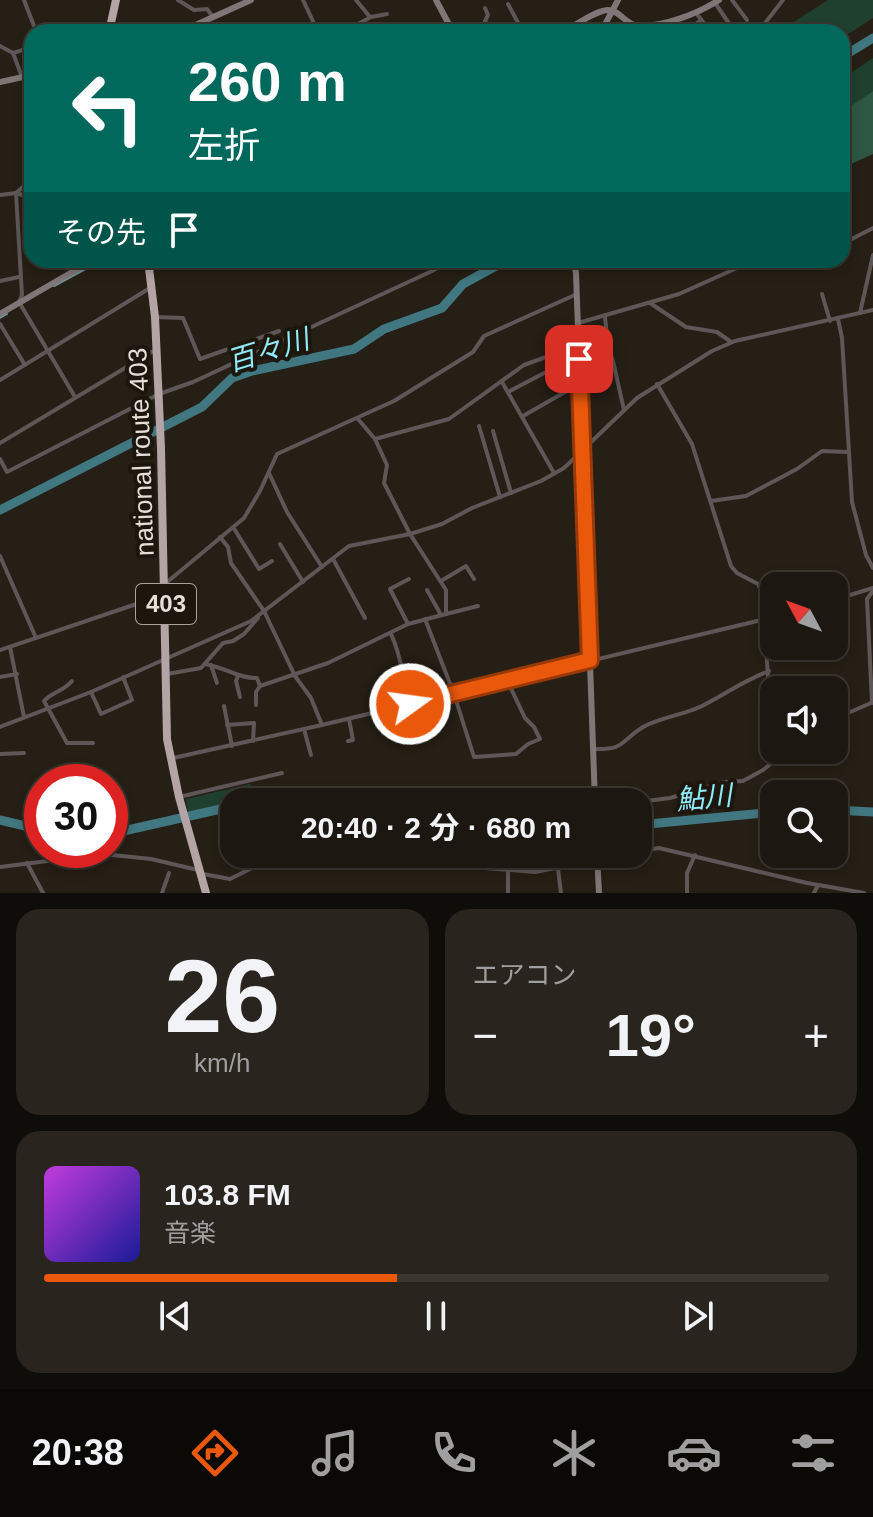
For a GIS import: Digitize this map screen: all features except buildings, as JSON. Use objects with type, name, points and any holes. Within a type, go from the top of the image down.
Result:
[{"type":"highway","points":[[111,24],[116,0]]},
{"type":"highway","name":"national route 403","points":[[149,268],[157,349],[166,584],[165,719],[170,759],[199,872]]},
{"type":"highway","name":"403","points":[[199,872],[206,893]]},
{"type":"street","points":[[24,0],[33,24]]},
{"type":"street","points":[[178,0],[194,10],[207,9],[213,17]]},
{"type":"street","points":[[303,0],[314,24]]},
{"type":"street","points":[[436,0],[449,24]]},
{"type":"street","points":[[606,24],[618,0]]},
{"type":"street","points":[[732,0],[747,20]]},
{"type":"street","points":[[764,24],[783,0]]},
{"type":"street","points":[[199,24],[245,1]]},
{"type":"street","points":[[359,1],[371,17]]},
{"type":"street","points":[[692,24],[717,2],[730,24]]},
{"type":"street","points":[[508,4],[519,24]]},
{"type":"street","points":[[485,8],[487,24]]},
{"type":"street","points":[[578,24],[605,10],[637,24]]},
{"type":"street","points":[[358,24],[387,14]]},
{"type":"street","points":[[648,24],[699,16]]},
{"type":"street","points":[[699,16],[705,24]]},
{"type":"street","points":[[1,48],[13,53],[24,50]]},
{"type":"street","points":[[0,82],[22,77],[13,53]]},
{"type":"street","points":[[16,193],[24,186]]},
{"type":"street","points":[[16,193],[22,295],[19,302]]},
{"type":"street","points":[[0,195],[24,196]]},
{"type":"street","points":[[850,240],[873,228]]},
{"type":"street","points":[[860,313],[873,255]]},
{"type":"street","points":[[0,314],[79,268]]},
{"type":"street","points":[[0,459],[7,472],[159,396],[437,268]]},
{"type":"street","points":[[575,268],[595,788]]},
{"type":"street","points":[[578,323],[679,294],[737,268]]},
{"type":"street","points":[[0,281],[19,277]]},
{"type":"street","points":[[0,380],[152,287]]},
{"type":"street","points":[[166,584],[233,527],[251,506],[277,454],[394,401],[473,352],[484,336],[577,294]]},
{"type":"street","points":[[822,294],[830,321]]},
{"type":"street","points":[[19,302],[75,397]]},
{"type":"street","points":[[650,303],[686,327],[717,332],[731,342]]},
{"type":"street","points":[[0,727],[91,692],[237,628],[349,546],[442,524],[554,473],[657,384],[689,363],[731,342],[873,310]]},
{"type":"street","points":[[605,316],[608,345],[624,410]]},
{"type":"street","points":[[155,317],[183,318],[200,359],[279,331]]},
{"type":"street","points":[[838,319],[842,338],[852,506],[873,568]]},
{"type":"street","points":[[0,324],[25,365]]},
{"type":"street","points":[[375,439],[449,419],[524,365],[578,342]]},
{"type":"street","points":[[0,443],[157,349]]},
{"type":"street","points":[[579,375],[613,361]]},
{"type":"street","points":[[508,392],[548,371],[562,392]]},
{"type":"street","points":[[502,382],[554,473]]},
{"type":"street","points":[[523,416],[579,384]]},
{"type":"street","points":[[657,384],[692,444],[731,566],[760,588]]},
{"type":"street","points":[[358,419],[375,439],[387,465],[384,483],[410,534],[446,590],[443,614]]},
{"type":"street","points":[[479,426],[501,497]]},
{"type":"street","points":[[493,431],[511,493]]},
{"type":"street","points":[[711,501],[746,496],[797,469],[822,451],[847,452]]},
{"type":"street","points":[[269,473],[287,512],[322,567]]},
{"type":"street","points":[[233,527],[259,569],[272,561]]},
{"type":"street","points":[[220,537],[228,547],[231,563],[264,611],[295,676],[311,698],[322,725]]},
{"type":"street","points":[[280,544],[303,582]]},
{"type":"street","points":[[0,556],[36,638]]},
{"type":"street","points":[[333,559],[365,618]]},
{"type":"street","points":[[441,581],[466,566],[474,579]]},
{"type":"street","points":[[408,624],[390,589],[409,579]]},
{"type":"street","points":[[427,590],[443,614]]},
{"type":"street","points":[[848,596],[873,590]]},
{"type":"street","points":[[848,713],[872,702],[867,599],[873,590]]},
{"type":"street","points":[[0,650],[166,594]]},
{"type":"street","points":[[256,705],[256,692],[260,686],[295,676],[408,624],[478,606]]},
{"type":"street","points":[[166,674],[201,668],[223,643],[244,634],[264,611]]},
{"type":"street","points":[[425,619],[474,757],[516,754],[540,739],[525,718],[507,680]]},
{"type":"street","points":[[170,759],[760,621]]},
{"type":"street","points":[[391,633],[402,656],[410,704]]},
{"type":"street","points":[[10,647],[24,717]]},
{"type":"street","points":[[768,660],[769,676]]},
{"type":"street","points":[[205,664],[228,669],[238,676],[257,678],[260,686]]},
{"type":"street","points":[[211,665],[217,683]]},
{"type":"street","points":[[417,667],[427,700]]},
{"type":"street","points":[[594,749],[619,747],[645,726],[701,706],[744,680],[769,671]]},
{"type":"street","points":[[0,677],[17,674]]},
{"type":"street","points":[[238,676],[236,681],[240,697]]},
{"type":"street","points":[[91,692],[101,714],[132,700],[123,677]]},
{"type":"street","points":[[72,681],[65,690],[48,696],[44,701],[67,743],[93,743]]},
{"type":"street","points":[[224,706],[232,746]]},
{"type":"street","points":[[349,719],[352,740]]},
{"type":"street","points":[[227,725],[254,723],[253,741]]},
{"type":"street","points":[[304,729],[311,755]]},
{"type":"street","points":[[0,754],[24,753]]},
{"type":"street","points":[[652,800],[724,782],[743,781],[767,764]]},
{"type":"street","points":[[179,797],[282,773]]},
{"type":"street","points":[[652,849],[695,855],[864,893]]},
{"type":"street","points":[[128,857],[151,859],[230,879],[258,865],[286,858],[323,855],[535,872],[561,868]]},
{"type":"street","points":[[687,893],[687,873],[695,855]]},
{"type":"street","points":[[0,867],[24,863]]},
{"type":"street","points":[[30,868],[43,893]]},
{"type":"street","points":[[598,868],[599,893]]},
{"type":"street","points":[[508,869],[508,893]]},
{"type":"street","points":[[558,869],[561,893]]},
{"type":"street","points":[[162,893],[169,873]]},
{"type":"street","points":[[814,893],[818,885]]},
{"type":"green space","points":[[828,0],[873,0],[873,18],[850,33],[850,24],[790,24]]},
{"type":"green space","points":[[873,58],[873,91],[850,107],[850,74]]},
{"type":"green space","points":[[873,91],[873,154],[850,164],[850,107]]},
{"type":"green space","points":[[250,784],[253,788],[233,788]]},
{"type":"green space","points":[[220,791],[220,808],[189,818],[186,799]]},
{"type":"waterway","name":"百々川","points":[[850,52],[873,38]]},
{"type":"waterway","points":[[54,286],[87,268]]},
{"type":"waterway","name":"百々川","points":[[0,510],[202,407],[232,378],[354,349],[384,329],[442,308],[463,284],[492,268]]},
{"type":"waterway","points":[[0,318],[7,314]]},
{"type":"waterway","name":"鮎川","points":[[128,830],[220,809]]},
{"type":"waterway","name":"鮎川","points":[[848,811],[873,812]]},
{"type":"waterway","name":"鮎川","points":[[652,824],[760,813]]},
{"type":"waterway","name":"鮎川","points":[[0,820],[24,826]]},
{"type":"route","points":[[410,704],[590,660],[579,359]]}]
